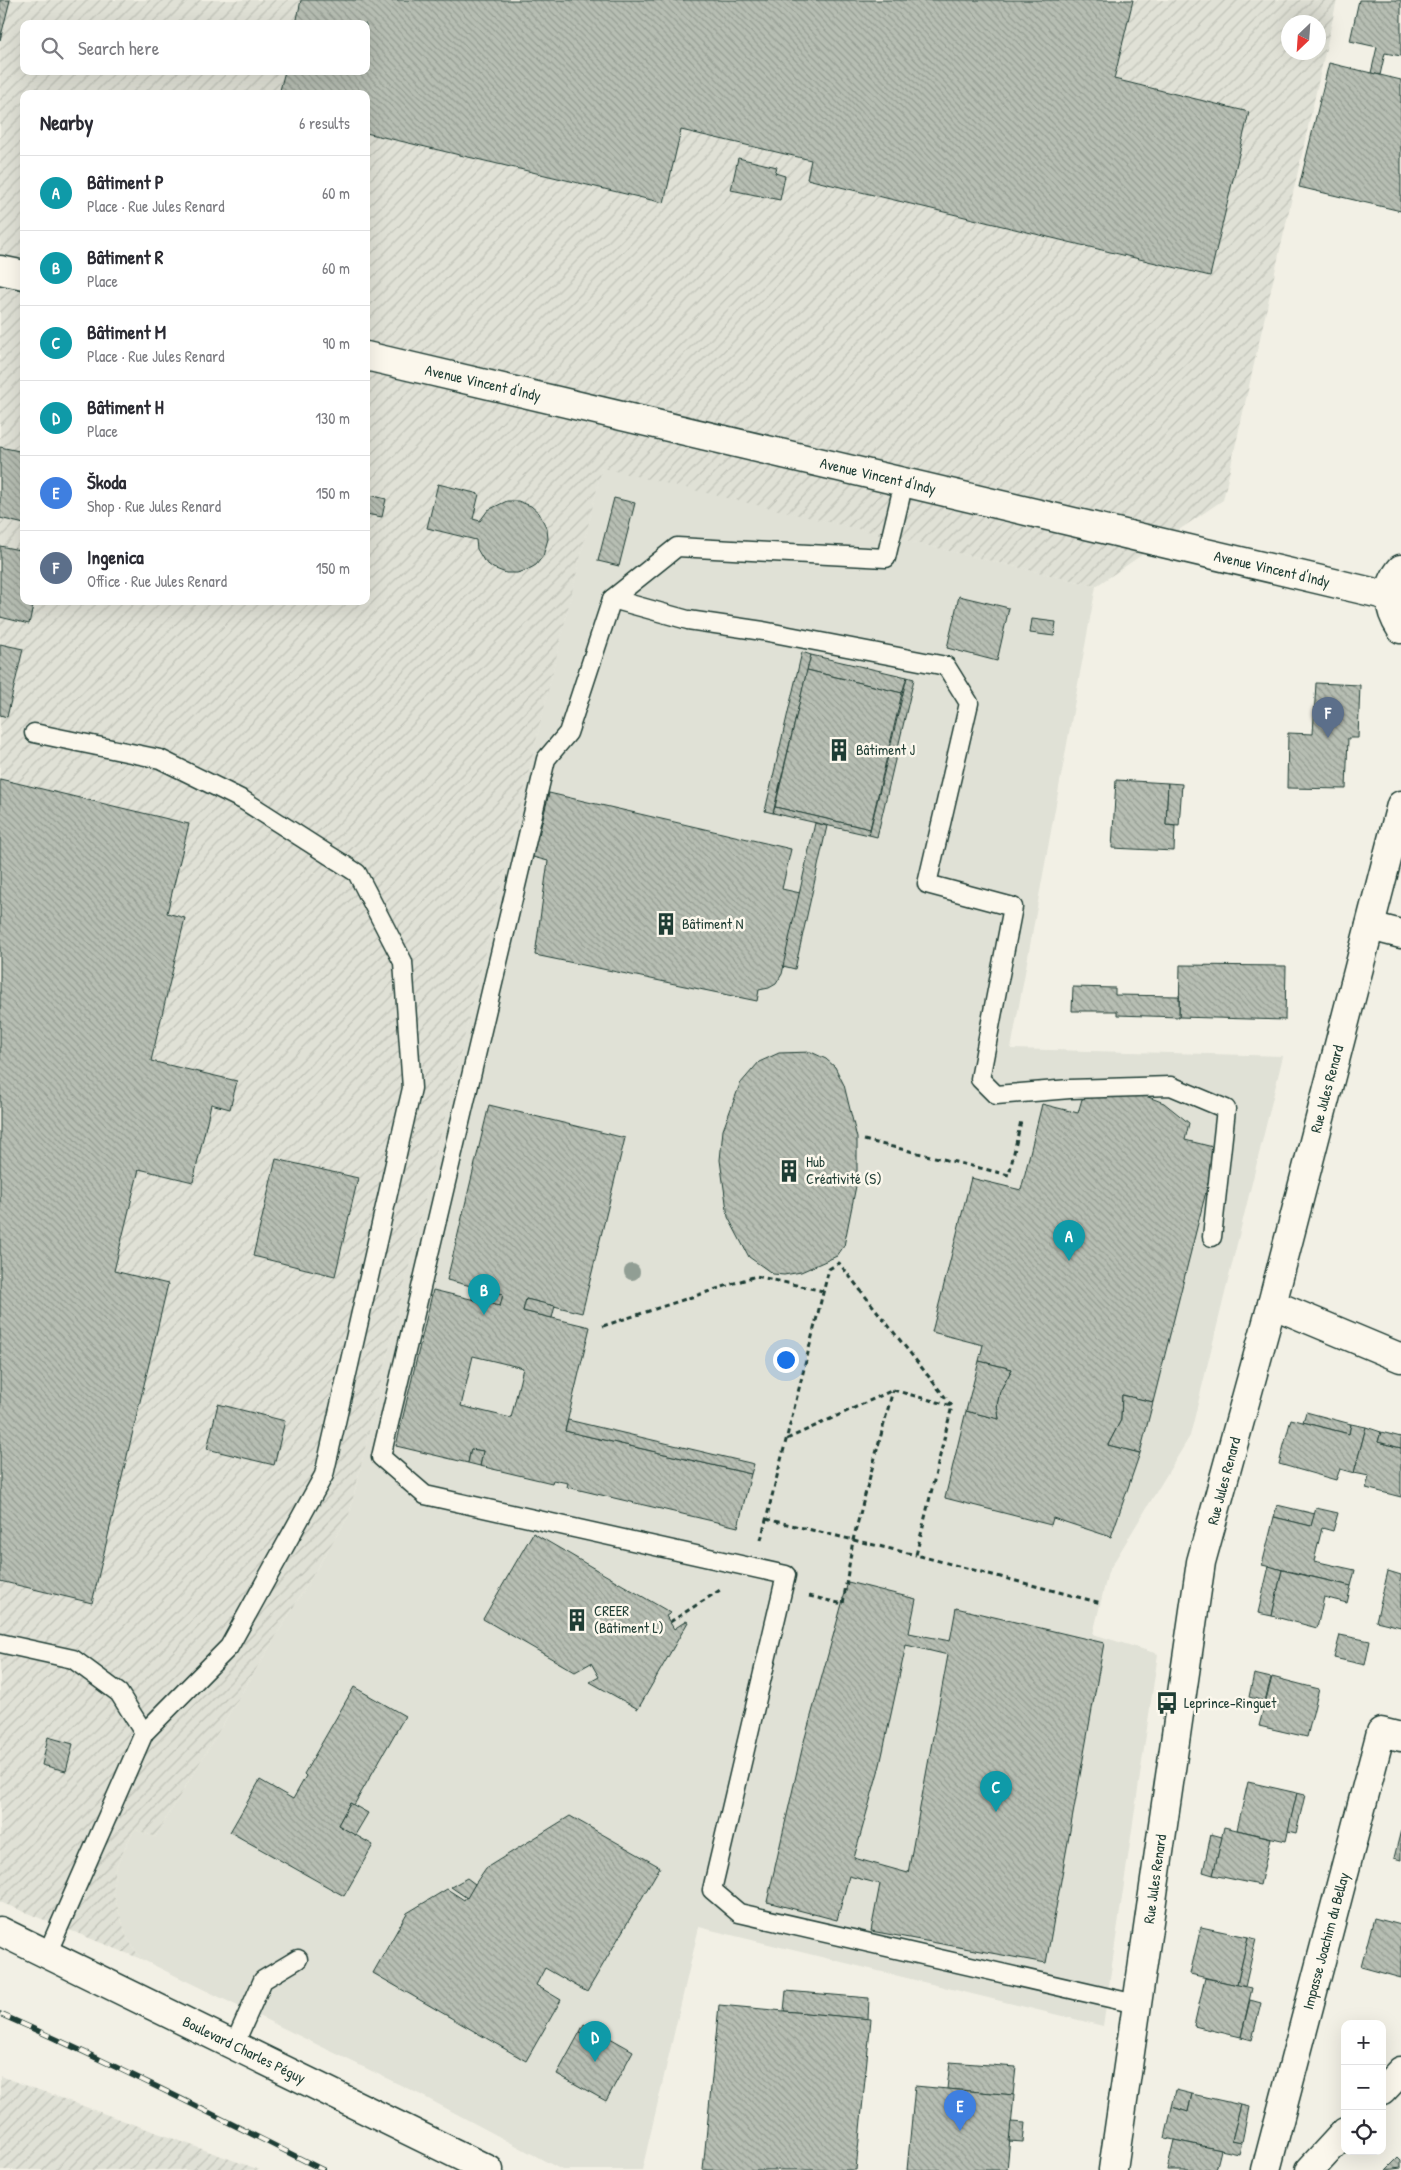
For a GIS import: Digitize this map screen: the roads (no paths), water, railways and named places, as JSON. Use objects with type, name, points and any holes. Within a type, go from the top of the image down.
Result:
[{"type":"street","points":[[0,270],[20,274]]},
{"type":"street","name":"Avenue Vincent d'Indy","points":[[370,357],[1389,596]]},
{"type":"street","points":[[1401,569],[1394,577],[1389,596],[1393,616],[1401,629]]},
{"type":"street","name":"Rue Jules Renard","points":[[1113,2170],[1201,1562],[1272,1304],[1401,805]]},
{"type":"street","points":[[1370,926],[1401,934]]},
{"type":"street","points":[[1272,1304],[1401,1358]]},
{"type":"street","name":"Impasse Joachim du Bellay","points":[[1266,2170],[1381,1732],[1401,1737]]},
{"type":"street","name":"Boulevard Charles Péguy","points":[[0,1931],[489,2170]]},
{"type":"street","points":[[1386,2087],[1401,2071]]},
{"type":"street","points":[[1310,2170],[1341,2136]]},
{"type":"lane","points":[[904,482],[886,558],[677,547],[612,599],[568,734],[546,758],[381,1457],[425,1495],[786,1575],[712,1890],[739,1913],[1136,2004]]},
{"type":"lane","points":[[612,599],[688,620],[763,631],[946,666],[969,703],[927,884],[1013,907],[980,1079],[996,1095],[1172,1086],[1226,1109],[1212,1237]]},
{"type":"lane","points":[[34,733],[160,758],[242,800],[357,873],[403,962],[412,1088],[324,1475],[229,1647],[144,1733],[48,1954]]},
{"type":"lane","points":[[0,1644],[73,1659],[120,1693],[144,1733]]},
{"type":"lane","points":[[234,2045],[264,1980],[298,1959]]},
{"type":"railway","points":[[0,2014],[122,2070],[323,2170]]},
{"type":"place","name":"Ingenica","points":[[1328,738]]},
{"type":"place","name":"Bâtiment J","points":[[839,750]]},
{"type":"place","name":"Bâtiment N","points":[[666,924]]},
{"type":"place","name":"Hub Créativité (S)","points":[[789,1171]]},
{"type":"place","name":"Bâtiment P","points":[[1069,1261]]},
{"type":"place","name":"Bâtiment R","points":[[484,1315]]},
{"type":"place","name":"CREER (Bâtiment L)","points":[[577,1620]]},
{"type":"place","name":"Leprince-Ringuet","points":[[1167,1703]]},
{"type":"place","name":"Bâtiment M","points":[[996,1812]]},
{"type":"place","name":"Bâtiment H","points":[[595,2062]]},
{"type":"place","name":"Škoda","points":[[960,2131]]}]
